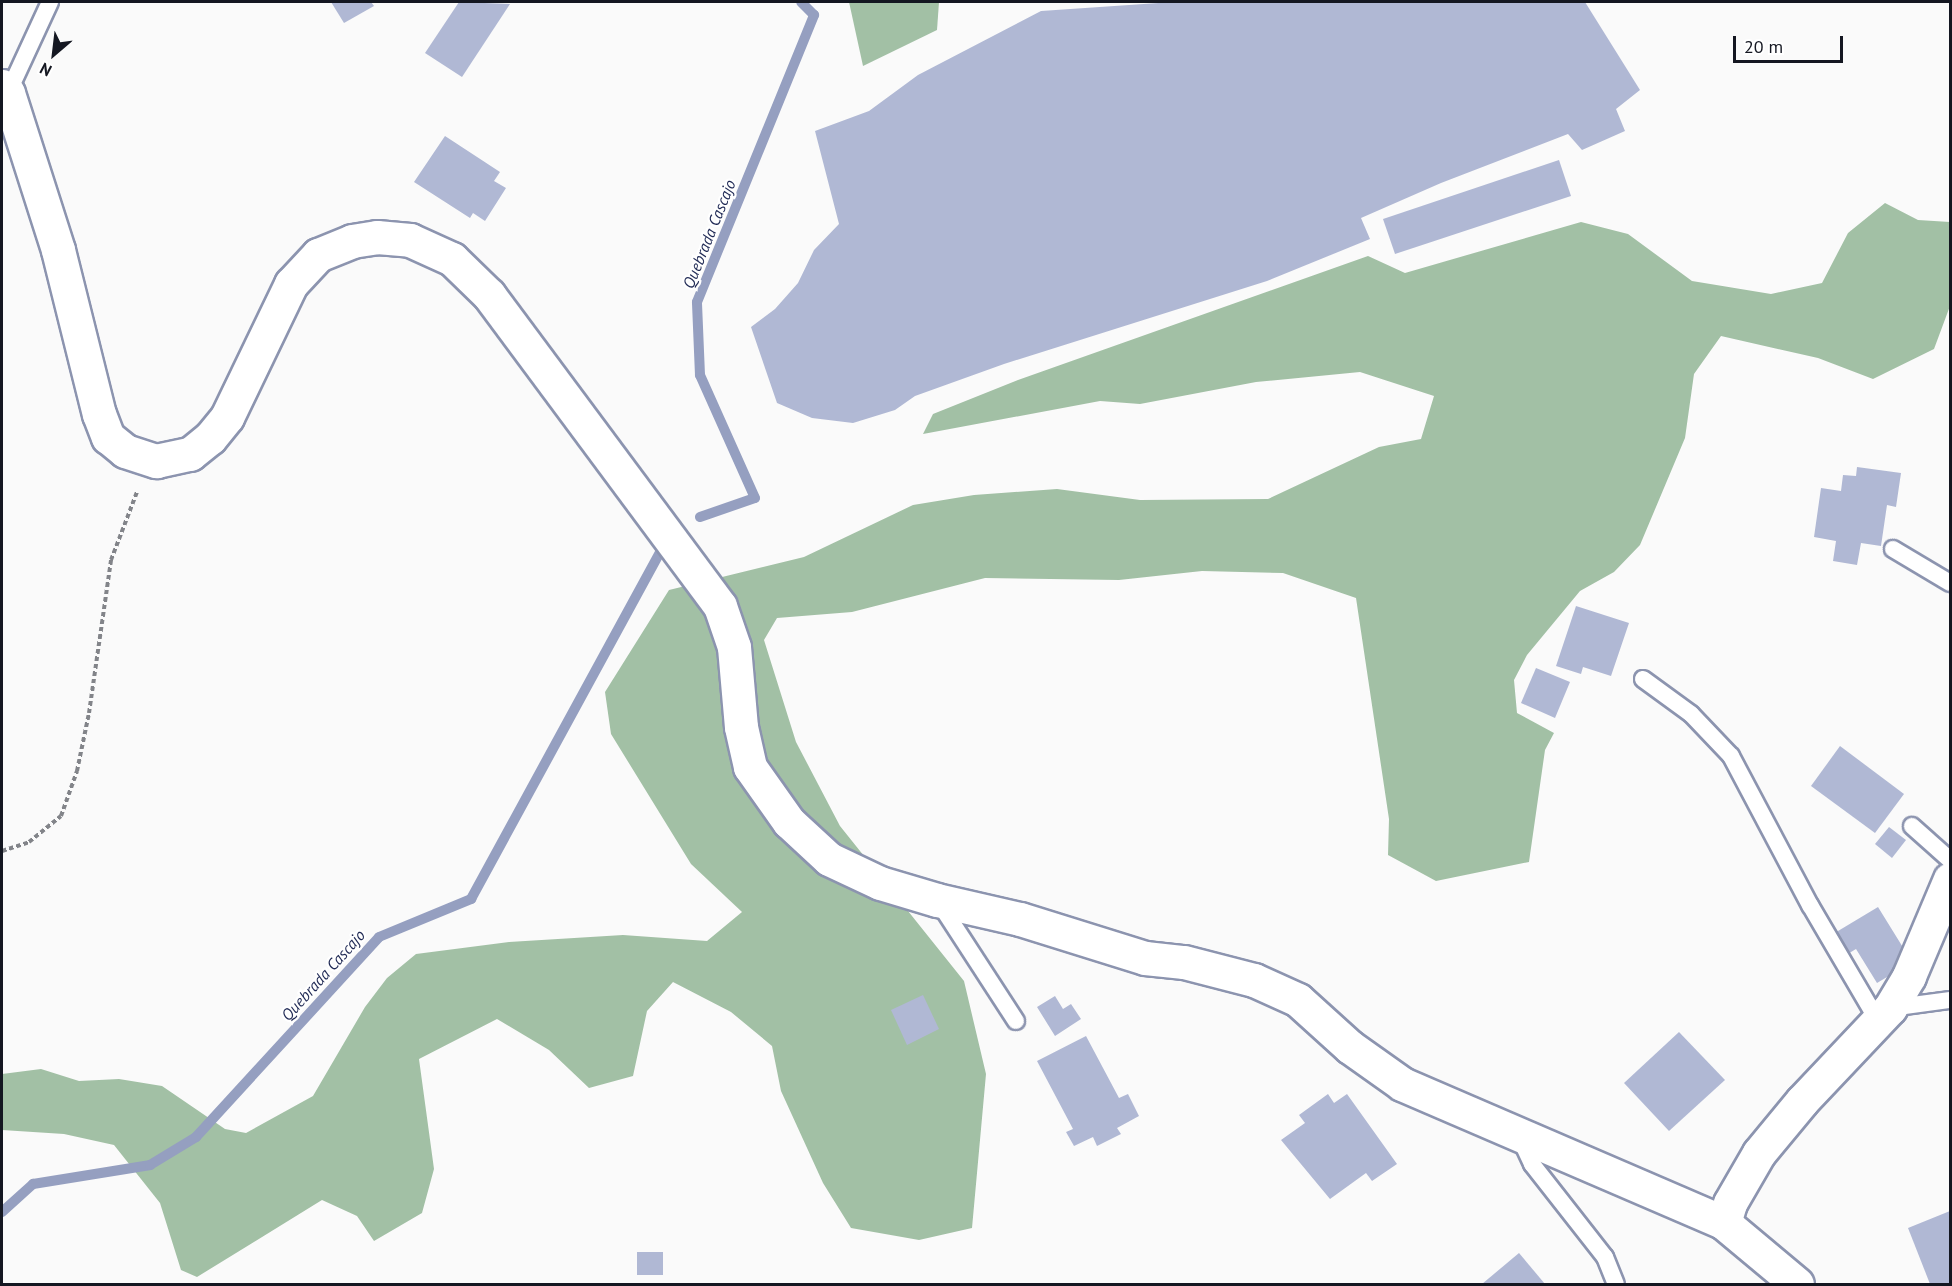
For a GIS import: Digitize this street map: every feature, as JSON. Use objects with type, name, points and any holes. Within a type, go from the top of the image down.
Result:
[{"type":"street","points":[[5,90],[58,250],[108,437],[125,451],[156,461],[190,454],[227,417],[291,284],[318,255],[352,241],[376,237],[410,240],[452,259],[489,295],[720,606],[734,647],[741,727],[750,767],[789,822],[828,859],[880,883],[937,900],[1020,920],[1145,958],[1184,962],[1254,980],[1298,1000],[1341,1039],[1402,1084],[1724,1223],[1797,1284]]},
{"type":"street","points":[[1724,1223],[1730,1203],[1759,1153],[1802,1101],[1884,1015],[1910,976],[1950,879]]},
{"type":"lane","points":[[5,90],[50,2]]},
{"type":"lane","points":[[1893,549],[1950,583]]},
{"type":"lane","points":[[1643,679],[1691,714],[1731,756],[1810,905],[1884,1015],[1950,1000]]},
{"type":"lane","points":[[1912,826],[1950,860]]},
{"type":"lane","points":[[937,900],[1016,1021]]},
{"type":"lane","points":[[1519,1135],[1532,1164],[1578,1219],[1614,1277],[1629,1284]]},
{"type":"path","points":[[2,851],[29,842],[61,816],[77,771],[89,713],[111,560],[142,480],[156,461]]},
{"type":"green space","points":[[849,2],[939,2],[937,30],[863,66]]},
{"type":"green space","points":[[1885,203],[1918,220],[1950,222],[1950,306],[1934,349],[1873,379],[1818,358],[1721,336],[1694,374],[1685,438],[1640,545],[1614,572],[1580,591],[1527,655],[1514,680],[1517,713],[1554,733],[1545,750],[1529,862],[1436,881],[1388,855],[1389,819],[1356,598],[1283,573],[1202,571],[1119,580],[985,578],[852,612],[777,618],[764,640],[796,742],[840,826],[964,981],[986,1074],[972,1228],[919,1240],[851,1228],[823,1183],[781,1091],[772,1046],[731,1012],[673,982],[647,1011],[633,1076],[589,1088],[549,1050],[497,1019],[419,1059],[434,1169],[422,1213],[374,1241],[357,1216],[322,1200],[197,1277],[181,1270],[160,1203],[114,1145],[64,1134],[2,1130],[2,1074],[41,1069],[79,1081],[119,1079],[162,1086],[225,1129],[246,1133],[313,1096],[365,1007],[387,978],[416,954],[509,942],[623,935],[707,941],[742,912],[691,864],[611,734],[605,692],[669,590],[804,557],[913,505],[974,495],[1057,489],[1140,500],[1268,499],[1379,447],[1421,439],[1434,396],[1360,372],[1256,382],[1140,404],[1100,401],[923,434],[933,414],[1018,380],[1368,256],[1405,273],[1581,222],[1628,234],[1692,281],[1771,294],[1822,283],[1848,233]]},
{"type":"building","points":[[331,2],[371,2],[374,6],[344,23]]},
{"type":"building","points":[[459,2],[510,4],[462,77],[425,53]]},
{"type":"building","points":[[1173,2],[1585,2],[1640,90],[1616,109],[1625,131],[1582,150],[1568,134],[1441,183],[1361,218],[1370,239],[1267,281],[1004,364],[915,396],[895,410],[853,423],[812,418],[777,403],[751,327],[775,309],[798,283],[814,250],[839,224],[815,131],[869,111],[918,75],[1041,11]]},
{"type":"building","points":[[445,136],[500,172],[494,181],[506,188],[485,221],[473,213],[470,218],[414,182]]},
{"type":"building","points":[[1559,160],[1571,196],[1395,254],[1383,219]]},
{"type":"building","points":[[1857,467],[1901,473],[1896,507],[1887,505],[1881,546],[1861,543],[1857,565],[1833,561],[1836,541],[1814,537],[1821,488],[1841,491],[1843,475],[1856,476]]},
{"type":"building","points":[[1576,606],[1629,623],[1611,676],[1583,667],[1581,674],[1556,666]]},
{"type":"building","points":[[1536,668],[1570,682],[1555,718],[1521,703]]},
{"type":"building","points":[[1840,746],[1904,794],[1875,833],[1811,786]]},
{"type":"building","points":[[1889,827],[1906,840],[1892,858],[1875,844]]},
{"type":"building","points":[[1878,907],[1912,962],[1877,983],[1856,949],[1846,955],[1833,934]]},
{"type":"building","points":[[923,995],[939,1029],[907,1045],[891,1010]]},
{"type":"building","points":[[1055,996],[1063,1009],[1071,1004],[1081,1019],[1055,1036],[1037,1007]]},
{"type":"building","points":[[1679,1032],[1725,1080],[1669,1131],[1624,1083]]},
{"type":"building","points":[[1086,1036],[1119,1098],[1128,1094],[1139,1116],[1117,1128],[1121,1134],[1097,1146],[1093,1137],[1074,1146],[1066,1132],[1073,1129],[1037,1061]]},
{"type":"building","points":[[1328,1094],[1334,1103],[1347,1094],[1397,1164],[1372,1181],[1366,1173],[1330,1199],[1281,1140],[1305,1123],[1299,1115]]},
{"type":"building","points":[[1950,1211],[1950,1284],[1930,1284],[1908,1228]]},
{"type":"building","points":[[637,1252],[663,1252],[663,1275],[637,1275]]},
{"type":"building","points":[[1519,1253],[1545,1284],[1482,1284]]},
{"type":"waterway","name":"Quebrada Cascajo","points":[[700,517],[755,498],[700,375],[697,302],[814,15],[801,2]]},
{"type":"waterway","name":"Quebrada Cascajo","points":[[2,1212],[33,1184],[150,1165],[196,1137],[379,937],[471,899],[661,550]]}]
